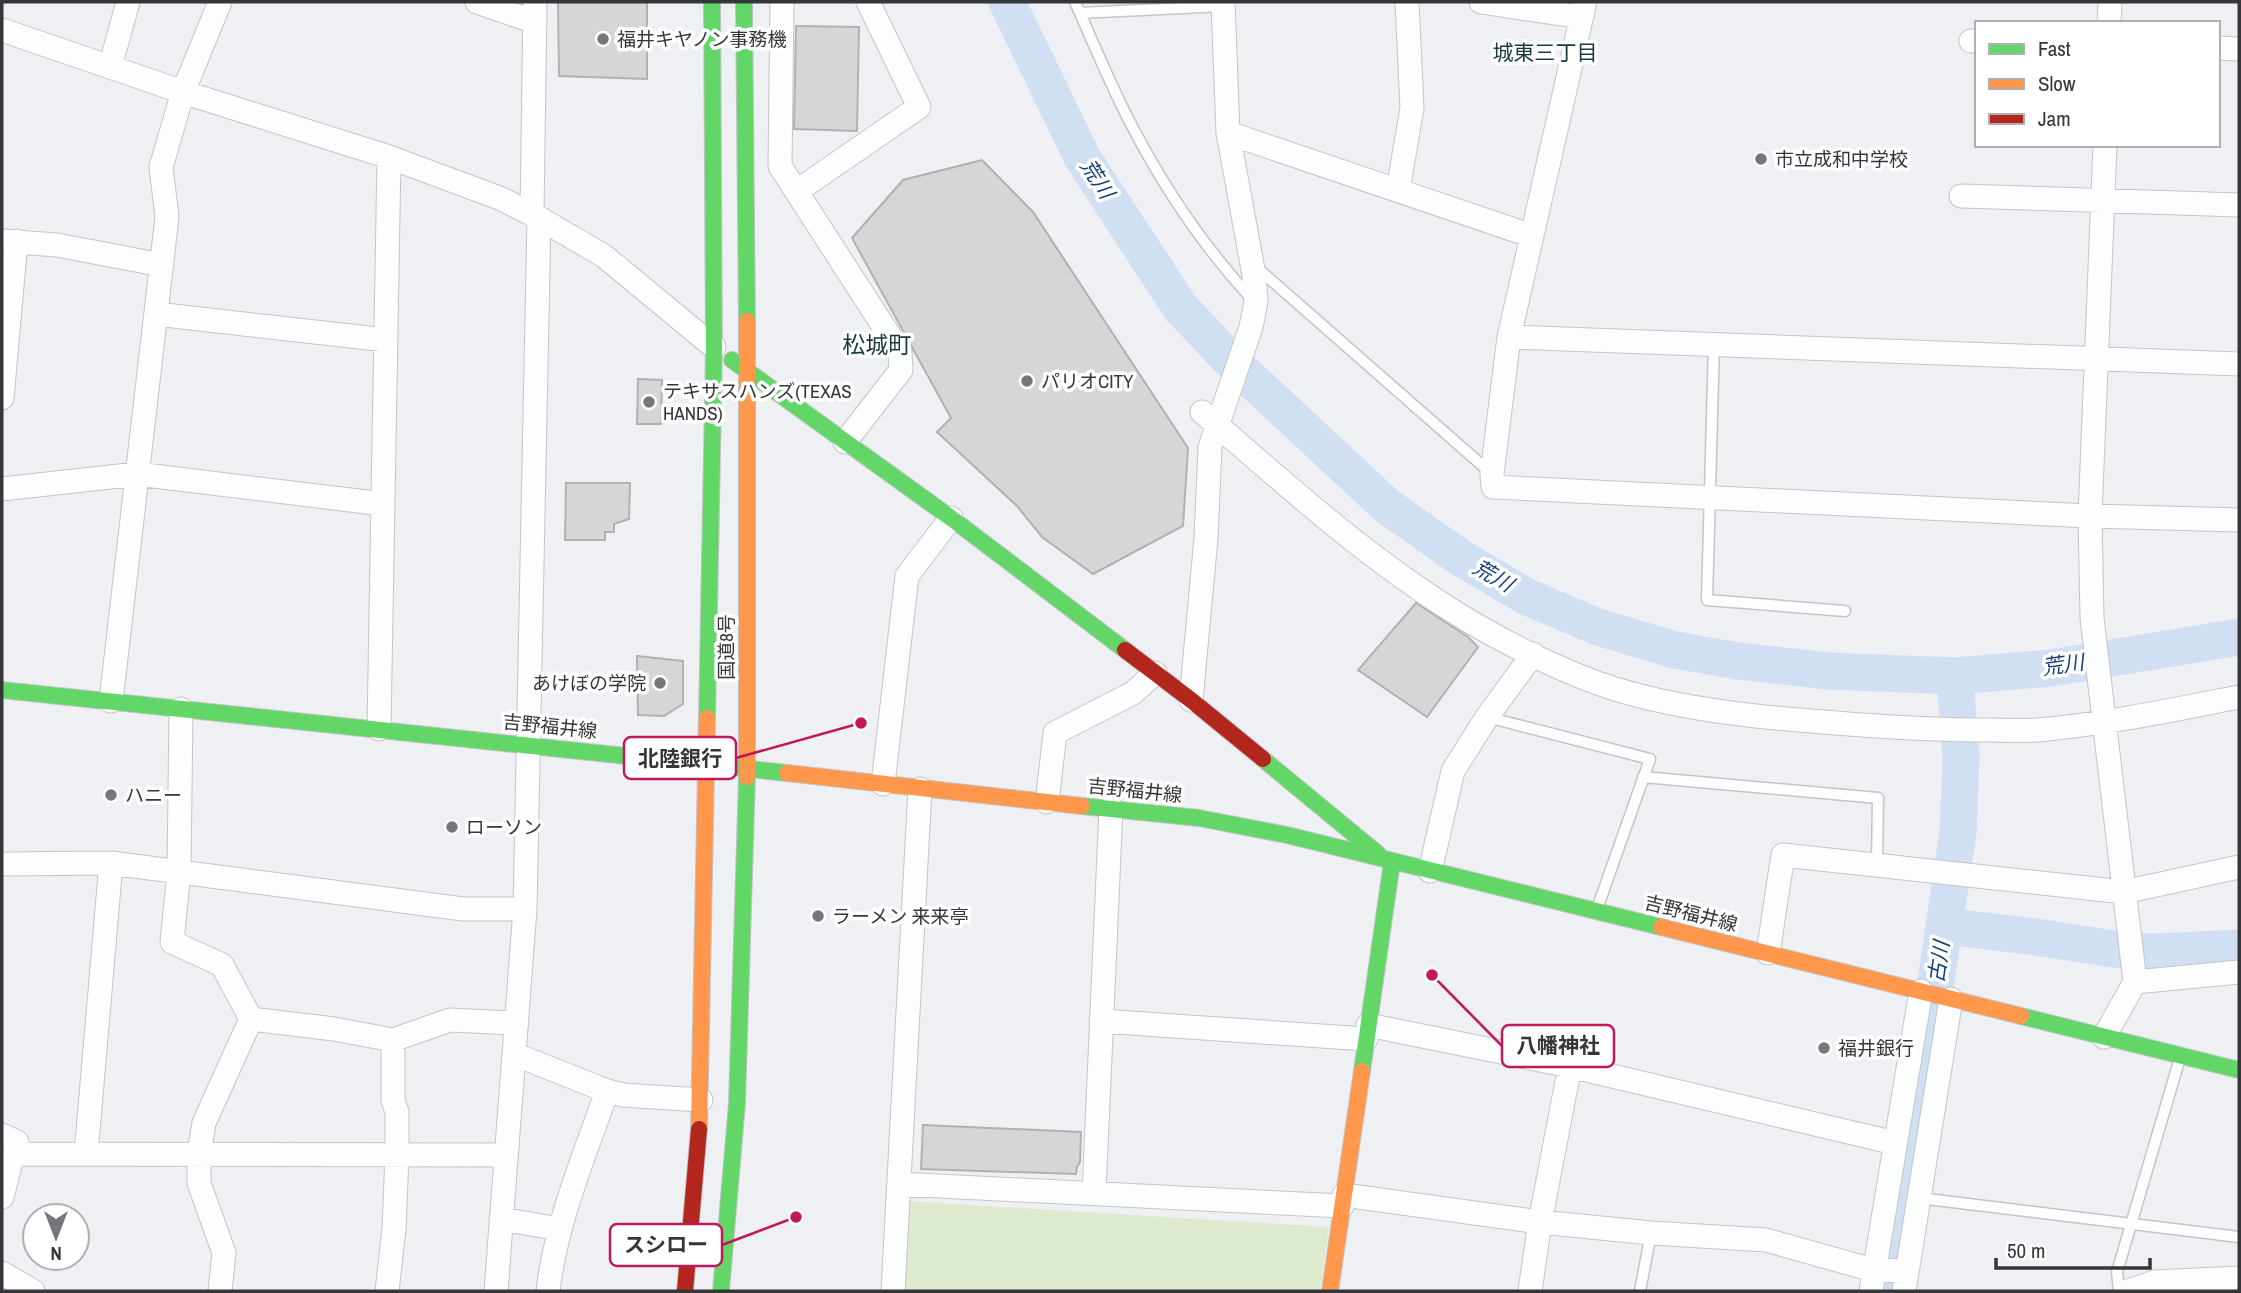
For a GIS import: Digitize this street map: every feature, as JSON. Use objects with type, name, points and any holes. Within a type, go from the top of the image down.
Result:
[{"type":"main road","name":"国道8号","points":[[685,1291],[701,1100],[715,347],[712,2]]},
{"type":"main road","name":"国道8号","points":[[721,1291],[737,1104],[747,768],[744,2]]},
{"type":"main road","points":[[715,347],[951,518],[1191,700],[1389,861],[1330,1291]]},
{"type":"main road","name":"吉野福井線","points":[[2,690],[706,763],[883,785],[1199,818],[1287,835],[2239,1070]]},
{"type":"street","points":[[110,67],[128,2]]},
{"type":"street","points":[[111,701],[167,217],[161,167],[183,92],[220,2]]},
{"type":"street","points":[[477,2],[535,12],[535,216],[525,909],[496,1291]]},
{"type":"street","points":[[782,2],[780,166],[900,352],[901,370],[845,442]]},
{"type":"street","points":[[797,191],[919,107],[868,2]]},
{"type":"street","points":[[1398,190],[1412,108],[1407,2]]},
{"type":"street","points":[[1481,2],[1583,10],[1509,337],[1492,474],[1493,487],[2090,516],[2239,520]]},
{"type":"street","points":[[2109,21],[2110,2]]},
{"type":"street","points":[[1191,700],[1214,418],[1251,327],[1256,302],[1252,265],[1228,133],[1223,4]]},
{"type":"street","points":[[2,30],[183,92],[389,157],[502,199],[604,256],[715,347]]},
{"type":"street","points":[[2220,48],[2239,49]]},
{"type":"street","points":[[1228,133],[1532,236]]},
{"type":"street","points":[[2104,1037],[2134,974],[2092,618],[2090,516],[2105,147]]},
{"type":"street","points":[[379,729],[389,157]]},
{"type":"street","points":[[1961,196],[2239,205]]},
{"type":"street","points":[[2,398],[9,241],[57,245],[162,265]]},
{"type":"street","points":[[156,314],[386,340]]},
{"type":"street","points":[[1509,337],[2239,363]]},
{"type":"street","points":[[1214,418],[1387,566],[1457,613],[1533,654],[1612,688],[1664,702],[1779,719],[1929,730],[2033,730],[2103,723],[2239,697]]},
{"type":"street","points":[[2,489],[137,474],[383,503]]},
{"type":"street","points":[[883,785],[907,576],[951,518]]},
{"type":"street","points":[[1430,871],[1452,771],[1533,654]]},
{"type":"street","points":[[1047,802],[1055,733],[1133,693],[1155,673]]},
{"type":"street","points":[[181,709],[179,872],[172,942],[222,965],[251,1019]]},
{"type":"street","points":[[893,1291],[920,789]]},
{"type":"street","points":[[1094,1193],[1111,808]]},
{"type":"street","points":[[1768,953],[1783,855],[2124,892],[2239,867]]},
{"type":"street","points":[[2,864],[111,863],[463,909],[525,909]]},
{"type":"street","points":[[86,1154],[111,863]]},
{"type":"street","points":[[2134,974],[2239,972]]},
{"type":"street","points":[[1872,1281],[1922,991]]},
{"type":"street","points":[[899,1184],[1343,1200],[1651,1233],[1766,1240],[1872,1281],[1905,1281],[1951,999]]},
{"type":"street","points":[[251,1019],[334,1029],[393,1040],[450,1020],[517,1023]]},
{"type":"street","points":[[220,1291],[223,1253],[200,1183],[200,1154],[204,1123],[251,1019]]},
{"type":"street","points":[[1101,1021],[1367,1032],[1570,1066],[1895,1143]]},
{"type":"street","points":[[387,1291],[394,1229],[397,1155],[393,1040]]},
{"type":"street","points":[[514,1054],[623,1095],[701,1100]]},
{"type":"street","points":[[1530,1291],[1540,1222],[1570,1066]]},
{"type":"street","points":[[548,1291],[551,1261],[560,1229],[607,1091]]},
{"type":"street","points":[[2,1197],[7,1144],[86,1154],[506,1155]]},
{"type":"street","points":[[501,1219],[560,1229]]},
{"type":"street","points":[[2,1273],[33,1291]]},
{"type":"street","points":[[2128,1291],[2155,1282],[2239,1278]]},
{"type":"lane","points":[[1075,2],[1132,127],[1177,203],[1227,272],[1256,302]]},
{"type":"lane","points":[[1080,13],[1223,4]]},
{"type":"lane","points":[[1252,265],[1492,474]]},
{"type":"lane","points":[[1714,344],[1707,600],[1844,611]]},
{"type":"lane","points":[[1487,717],[1650,759],[1596,911]]},
{"type":"lane","points":[[1643,777],[1878,798],[1877,864]]},
{"type":"lane","points":[[2119,1291],[2117,1272],[2180,1056]]},
{"type":"lane","points":[[1918,1198],[2239,1237]]},
{"type":"lane","points":[[1640,1291],[1651,1233]]},
{"type":"green space","points":[[906,1201],[1329,1227],[1320,1291],[901,1291]]},
{"type":"building","name":"福井キヤノン事務機","points":[[558,2],[647,2],[647,79],[559,76]]},
{"type":"building","points":[[796,26],[859,27],[857,131],[794,129]]},
{"type":"building","points":[[982,160],[1033,212],[1188,448],[1183,526],[1093,574],[1042,537],[1017,506],[937,432],[951,418],[852,238],[903,180]]},
{"type":"building","name":"テキサスハンズ(TEXAS HANDS)","points":[[638,379],[662,380],[661,424],[637,424]]},
{"type":"building","points":[[566,483],[630,483],[629,519],[614,524],[614,532],[605,532],[605,540],[565,540]]},
{"type":"building","points":[[1416,603],[1468,637],[1478,647],[1427,717],[1358,670]]},
{"type":"building","name":"あけぼの学院","points":[[637,656],[683,661],[683,704],[664,716],[638,715]]},
{"type":"building","points":[[923,1125],[1081,1132],[1080,1162],[1076,1174],[921,1169]]},
{"type":"waterway","name":"荒川","points":[[1007,2],[1082,157],[1180,307],[1228,358],[1387,506],[1461,558],[1527,597],[1598,627],[1675,650],[1738,661],[1828,671],[1955,676],[2051,668],[2239,637]]},
{"type":"waterway","points":[[1944,926],[1958,833],[1961,758],[1955,676]]},
{"type":"waterway","name":"古川","points":[[1892,1291],[1944,926],[2120,950],[2155,952],[2239,948]]},
{"type":"traffic: fast","points":[[707,718],[714,347],[712,2]]},
{"type":"traffic: fast","points":[[744,2],[747,321]]},
{"type":"traffic: fast","points":[[732,360],[951,518],[1125,650]]},
{"type":"traffic: fast","points":[[2,690],[787,773]]},
{"type":"traffic: fast","points":[[1263,759],[1378,854]]},
{"type":"traffic: fast","points":[[721,1291],[737,1103],[747,777]]},
{"type":"traffic: fast","points":[[1082,806],[1199,818],[1287,835],[1661,927]]},
{"type":"traffic: fast","points":[[1362,1071],[1392,862]]},
{"type":"traffic: fast","points":[[2021,1016],[2239,1070]]},
{"type":"traffic: slow","points":[[747,321],[747,777]]},
{"type":"traffic: slow","points":[[699,1129],[707,718]]},
{"type":"traffic: slow","points":[[787,773],[1082,806]]},
{"type":"traffic: slow","points":[[1661,927],[2021,1016]]},
{"type":"traffic: slow","points":[[1330,1291],[1362,1071]]},
{"type":"traffic: jam","points":[[1125,650],[1263,759]]},
{"type":"traffic: jam","points":[[685,1291],[699,1129]]},
{"type":"place","name":"福井キヤノン事務機","points":[[603,39]]},
{"type":"place","name":"市立成和中学校","points":[[1761,159]]},
{"type":"place","name":"パリオCITY","points":[[1027,381]]},
{"type":"place","name":"テキサスハンズ(TEXAS HANDS)","points":[[649,402]]},
{"type":"place","name":"あけぼの学院","points":[[660,683]]},
{"type":"place","name":"北陸銀行","points":[[861,723]]},
{"type":"place","name":"ハニー","points":[[111,795]]},
{"type":"place","name":"ローソン","points":[[452,827]]},
{"type":"place","name":"ラーメン 来来亭","points":[[818,916]]},
{"type":"place","name":"八幡神社","points":[[1432,975]]},
{"type":"place","name":"福井銀行","points":[[1824,1048]]},
{"type":"place","name":"スシロー","points":[[796,1217]]},
{"type":"district","name":"城東三丁目","points":[[1545,53]]},
{"type":"district","name":"松城町","points":[[877,345]]}]
